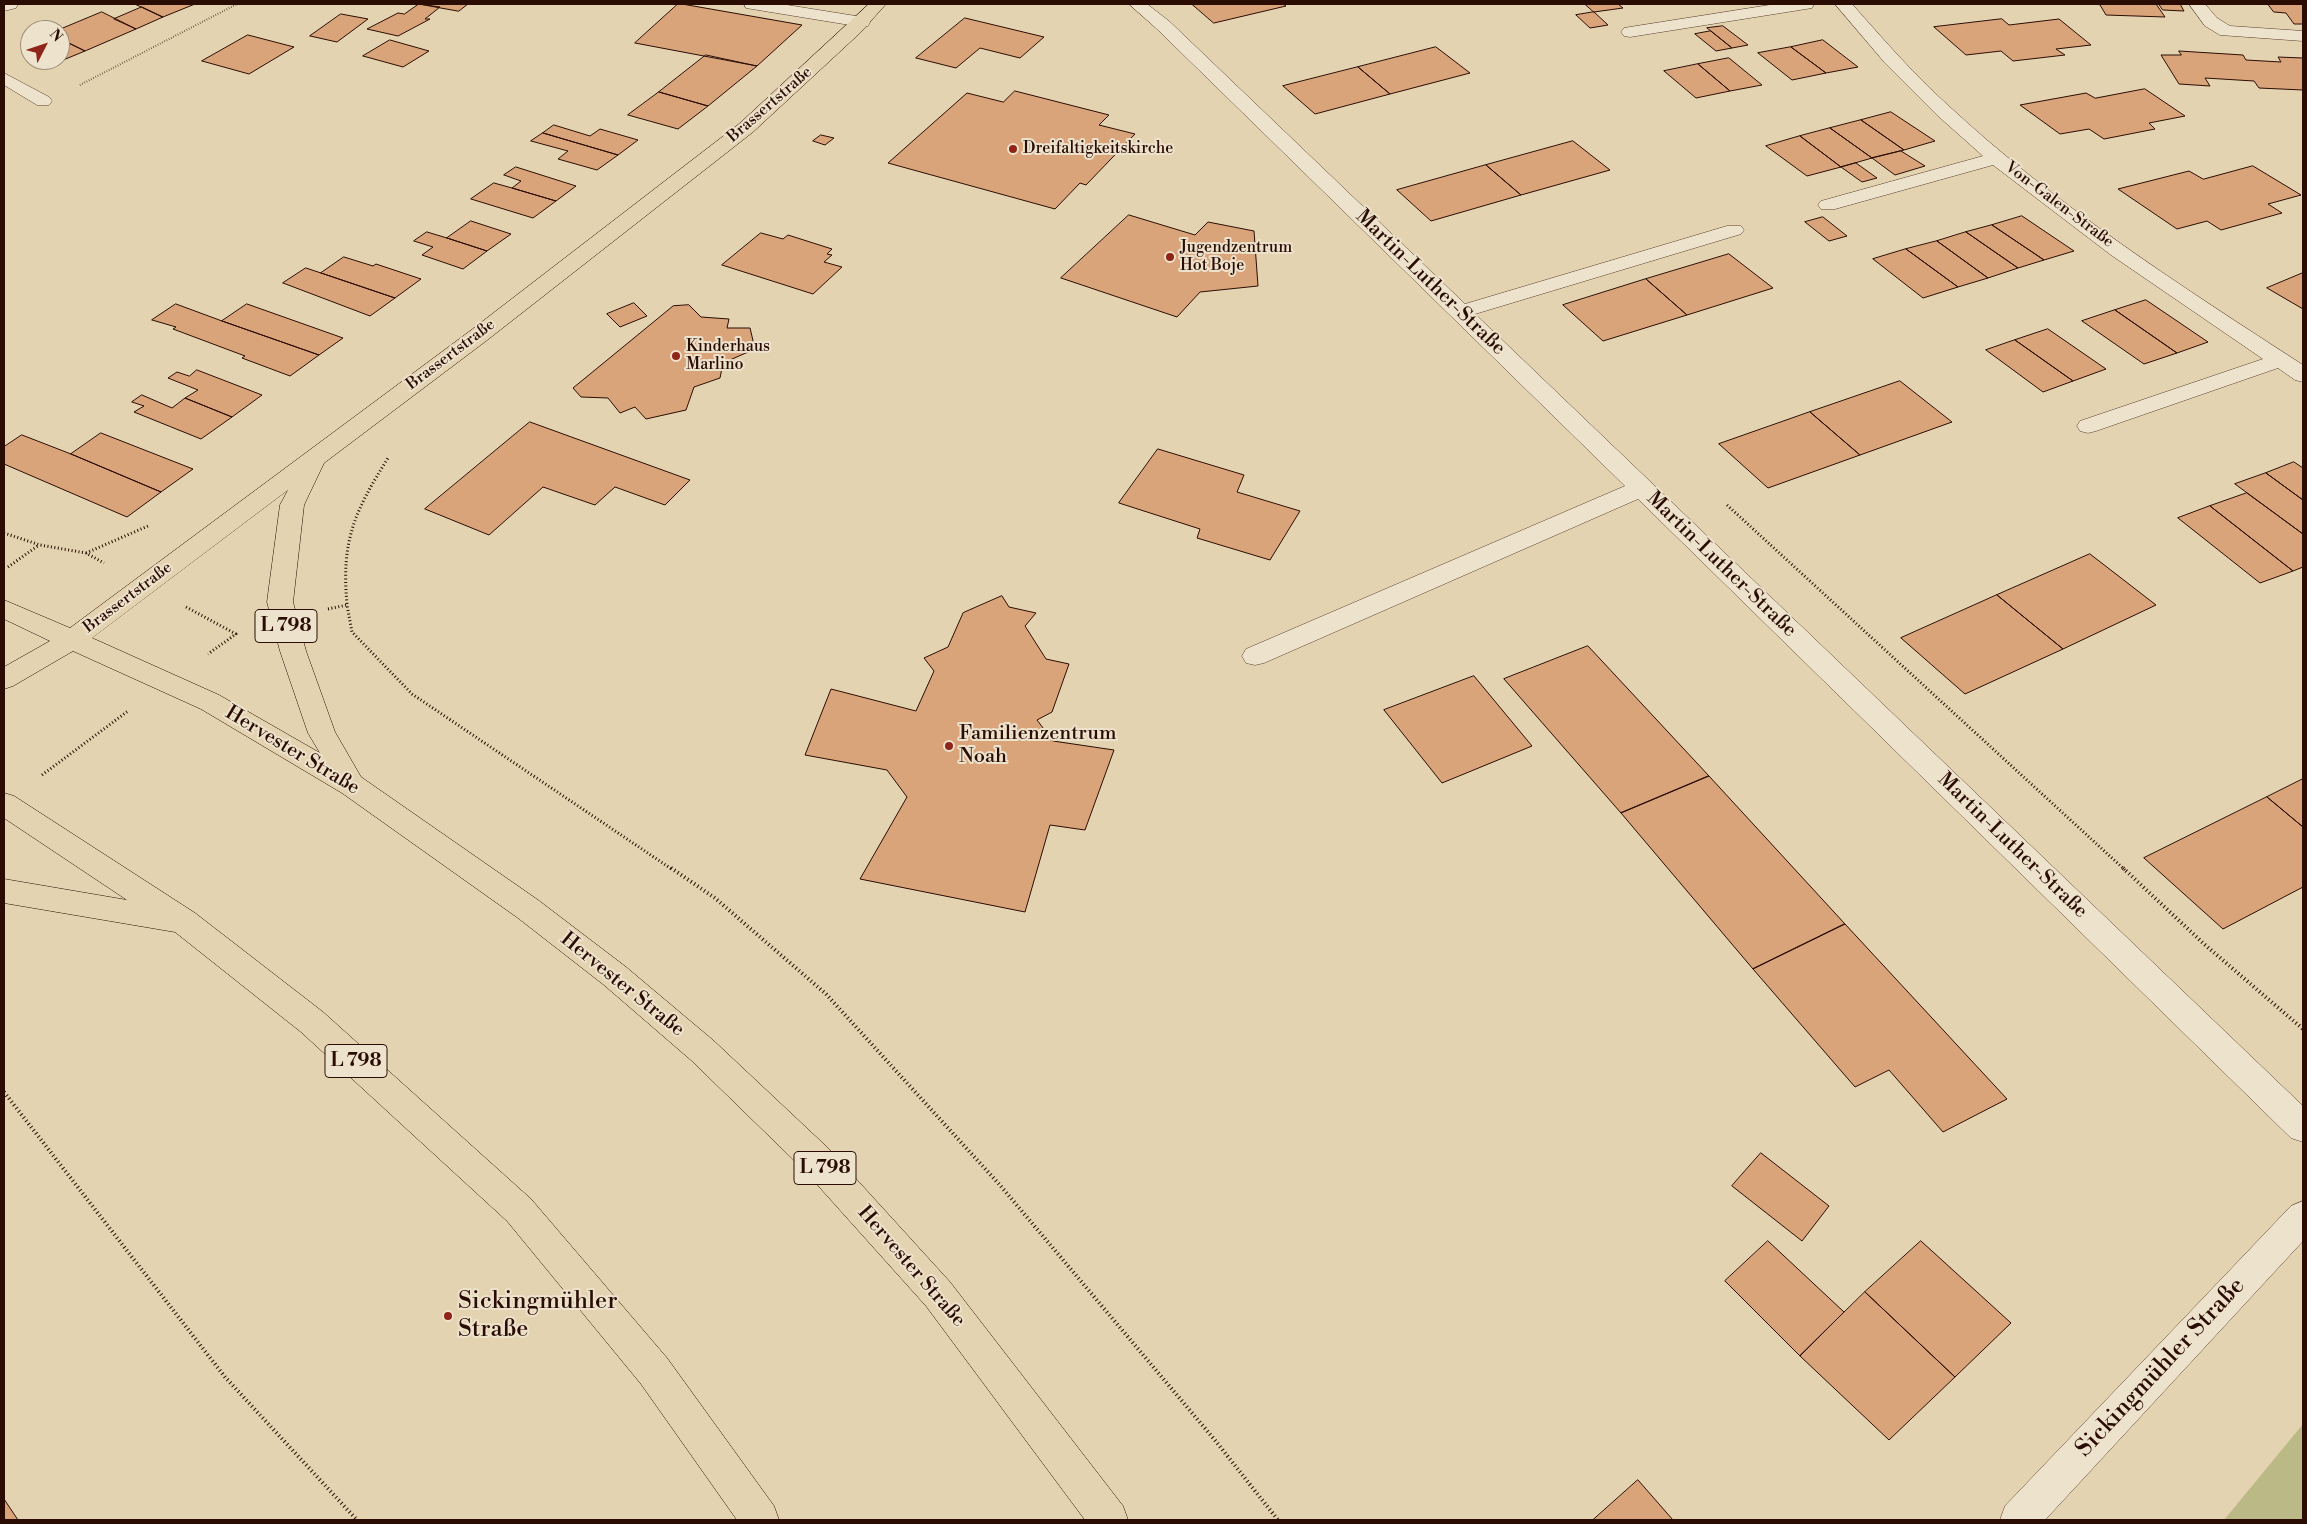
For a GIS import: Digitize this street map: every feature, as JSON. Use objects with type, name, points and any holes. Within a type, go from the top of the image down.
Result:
[{"type":"main road","name":"Brassertstraße","points":[[4,679],[72,640],[314,459],[746,128],[862,22],[878,4]]},
{"type":"main road","name":"L 798","points":[[314,459],[292,505],[280,602],[293,651],[322,733],[352,785]]},
{"type":"main road","name":"Hervester Straße","points":[[4,608],[210,702],[352,785],[528,909],[615,976],[703,1051],[816,1158],[938,1294],[1109,1520]]},
{"type":"main road","name":"L 798","points":[[4,804],[184,922],[312,1022],[519,1210],[654,1371],[760,1520]]},
{"type":"main road","name":"L 798","points":[[4,891],[184,922]]},
{"type":"street","points":[[4,6],[10,4]]},
{"type":"street","points":[[752,4],[862,22]]},
{"type":"street","name":"Martin-Luther-Straße","points":[[1138,4],[1163,25],[2303,1127]]},
{"type":"street","points":[[1630,32],[1806,4]]},
{"type":"street","name":"Von-Galen-Straße","points":[[1843,4],[1900,70],[1998,158],[2103,239],[2182,295],[2303,375]]},
{"type":"street","points":[[2197,4],[2211,22],[2226,31],[2303,36]]},
{"type":"street","points":[[4,78],[43,101]]},
{"type":"street","points":[[1828,205],[1998,158]]},
{"type":"street","points":[[1460,312],[1734,230]]},
{"type":"street","points":[[2088,426],[2280,360]]},
{"type":"street","points":[[1254,656],[1641,488]]},
{"type":"street","name":"Sickingmühler Straße","points":[[2019,1520],[2303,1217]]},
{"type":"path","points":[[43,101],[108,72],[237,4]]},
{"type":"path","points":[[1720,499],[2025,776],[2204,944],[2303,1030]]},
{"type":"path","points":[[4,533],[40,544],[86,553]]},
{"type":"path","points":[[4,570],[40,544]]},
{"type":"path","points":[[236,634],[346,605],[352,632],[412,694],[715,898],[826,994],[999,1184],[1214,1439],[1278,1520]]},
{"type":"path","points":[[4,1092],[225,1377],[357,1520]]},
{"type":"shaded area","points":[[2303,1424],[2303,1520],[2224,1520]]},
{"type":"building","points":[[135,4],[195,4],[163,17]]},
{"type":"building","points":[[419,4],[468,4],[459,11]]},
{"type":"building","points":[[419,4],[440,7],[425,19],[430,19],[398,36],[367,29],[398,13],[404,14]]},
{"type":"building","points":[[678,4],[802,25],[757,66],[635,43]]},
{"type":"building","points":[[1192,4],[1283,4],[1286,6],[1214,23]]},
{"type":"building","points":[[1585,4],[1618,4],[1623,8],[1594,12]]},
{"type":"building","points":[[2091,4],[2156,4],[2165,17],[2106,15],[2100,5]]},
{"type":"building","points":[[2159,4],[2180,4],[2184,11],[2163,10]]},
{"type":"building","points":[[2268,4],[2303,4],[2303,24],[2294,24],[2286,13],[2274,12]]},
{"type":"building","points":[[142,7],[163,17],[136,29],[114,19]]},
{"type":"building","points":[[102,12],[136,29],[85,51],[70,44],[70,25]]},
{"type":"building","points":[[1594,12],[1608,25],[1590,28],[1576,15]]},
{"type":"building","points":[[341,14],[368,19],[337,42],[310,36]]},
{"type":"building","points":[[965,18],[1044,37],[1020,58],[980,48],[956,68],[916,58]]},
{"type":"building","points":[[2002,19],[2009,25],[2059,19],[2091,45],[2056,49],[2065,55],[2013,61],[2001,51],[1966,55],[1934,27]]},
{"type":"building","points":[[1723,26],[1748,45],[1732,48],[1707,28]]},
{"type":"building","points":[[1711,31],[1732,48],[1716,51],[1695,34]]},
{"type":"building","points":[[248,35],[294,47],[249,74],[202,61]]},
{"type":"building","points":[[390,40],[429,51],[403,67],[363,56]]},
{"type":"building","points":[[1823,40],[1858,67],[1826,73],[1791,47]]},
{"type":"building","points":[[70,44],[85,51],[70,57]]},
{"type":"building","points":[[1436,47],[1470,73],[1390,94],[1358,67]]},
{"type":"building","points":[[1791,47],[1826,73],[1792,80],[1758,53]]},
{"type":"building","points":[[2179,51],[2243,55],[2246,60],[2281,62],[2278,57],[2303,58],[2303,90],[2259,88],[2254,81],[2205,78],[2210,86],[2179,84],[2161,55],[2181,55]]},
{"type":"building","points":[[706,55],[757,66],[708,106],[659,92]]},
{"type":"building","points":[[1729,58],[1762,85],[1730,91],[1698,64]]},
{"type":"building","points":[[1698,64],[1730,91],[1696,98],[1664,71]]},
{"type":"building","points":[[1358,67],[1390,94],[1315,114],[1283,86]]},
{"type":"building","points":[[2145,89],[2185,116],[2149,123],[2155,129],[2104,139],[2089,129],[2060,134],[2020,105],[2086,93],[2095,98]]},
{"type":"building","name":"Dreifaltigkeitskirche","points":[[1015,91],[1109,115],[1099,125],[1135,134],[1086,185],[1080,183],[1055,209],[888,163],[967,93],[1003,102]]},
{"type":"building","points":[[659,92],[708,106],[678,129],[628,115]]},
{"type":"building","points":[[1891,112],[1935,141],[1904,150],[1861,120]]},
{"type":"building","points":[[1861,120],[1904,150],[1872,158],[1830,128]]},
{"type":"building","points":[[554,125],[590,136],[600,129],[638,140],[618,155],[543,133]]},
{"type":"building","points":[[1830,128],[1872,158],[1841,167],[1800,136]]},
{"type":"building","points":[[543,133],[618,155],[597,170],[558,159],[568,151],[531,141]]},
{"type":"building","points":[[821,135],[834,138],[825,145],[813,141]]},
{"type":"building","points":[[1800,136],[1841,167],[1807,176],[1766,146]]},
{"type":"building","points":[[1573,141],[1610,170],[1521,195],[1486,165]]},
{"type":"building","points":[[1901,151],[1925,166],[1895,175],[1872,158]]},
{"type":"building","points":[[1856,163],[1877,178],[1862,182],[1841,167]]},
{"type":"building","points":[[1486,165],[1521,195],[1431,221],[1397,190]]},
{"type":"building","points":[[2253,166],[2301,195],[2268,204],[2282,213],[2221,230],[2207,221],[2177,229],[2118,189],[2189,171],[2203,179]]},
{"type":"building","points":[[516,167],[576,186],[556,201],[512,188],[521,181],[504,175]]},
{"type":"building","points":[[494,183],[556,201],[533,218],[471,199]]},
{"type":"building","name":"Jugendzentrum Hot Boje","points":[[1129,215],[1195,235],[1208,222],[1254,231],[1258,286],[1200,292],[1177,317],[1061,278]]},
{"type":"building","points":[[2022,216],[2074,251],[2044,260],[1992,225]]},
{"type":"building","points":[[1823,217],[1847,236],[1829,241],[1805,222]]},
{"type":"building","points":[[471,221],[511,234],[487,251],[447,238]]},
{"type":"building","points":[[1992,225],[2044,260],[2018,268],[1966,232]]},
{"type":"building","points":[[427,232],[487,251],[463,269],[422,255],[433,247],[414,241]]},
{"type":"building","points":[[1966,232],[2018,268],[1988,278],[1937,241]]},
{"type":"building","points":[[761,233],[783,239],[788,235],[832,249],[827,254],[832,255],[824,262],[842,267],[813,294],[722,265]]},
{"type":"building","points":[[1937,241],[1988,278],[1958,287],[1906,249]]},
{"type":"building","points":[[1906,249],[1958,287],[1923,298],[1873,259]]},
{"type":"building","points":[[1729,254],[1773,288],[1687,315],[1646,279]]},
{"type":"building","points":[[344,257],[373,266],[376,264],[421,279],[395,298],[321,273]]},
{"type":"building","points":[[306,268],[395,298],[370,316],[283,283]]},
{"type":"building","points":[[2303,273],[2303,309],[2267,288]]},
{"type":"building","points":[[1646,279],[1687,315],[1603,341],[1563,305]]},
{"type":"building","points":[[2146,300],[2208,342],[2177,353],[2115,310]]},
{"type":"building","points":[[634,303],[647,316],[620,327],[607,314]]},
{"type":"building","points":[[176,304],[319,355],[290,376],[242,358],[245,356],[173,329],[176,327],[152,320]]},
{"type":"building","points":[[247,304],[343,338],[319,355],[222,321]]},
{"type":"building","name":"Kinderhaus Marlino","points":[[689,305],[701,317],[729,319],[727,328],[750,328],[755,349],[723,363],[720,378],[694,387],[686,410],[646,419],[635,407],[620,413],[608,398],[581,397],[573,388],[673,306]]},
{"type":"building","points":[[2115,310],[2177,353],[2144,364],[2082,321]]},
{"type":"building","points":[[2048,329],[2106,369],[2073,381],[2015,340]]},
{"type":"building","points":[[2015,340],[2073,381],[2043,392],[1986,350]]},
{"type":"building","points":[[197,370],[262,395],[232,417],[185,398],[198,390],[168,378],[177,372],[189,376]]},
{"type":"building","points":[[1900,381],[1952,422],[1860,455],[1810,412]]},
{"type":"building","points":[[142,395],[172,408],[185,398],[232,417],[201,439],[134,412],[144,406],[132,402]]},
{"type":"building","points":[[1810,412],[1860,455],[1768,488],[1719,444]]},
{"type":"building","points":[[530,422],[690,480],[665,505],[615,487],[595,505],[543,487],[489,535],[425,509]]},
{"type":"building","points":[[101,433],[193,469],[161,492],[71,454]]},
{"type":"building","points":[[22,435],[161,492],[127,517],[4,464],[4,447]]},
{"type":"building","points":[[1158,449],[1244,475],[1237,492],[1300,511],[1270,560],[1197,538],[1200,529],[1119,503]]},
{"type":"building","points":[[2294,462],[2303,468],[2303,500],[2266,473]]},
{"type":"building","points":[[2266,473],[2303,500],[2303,534],[2235,484]]},
{"type":"building","points":[[2247,493],[2303,534],[2303,567],[2293,571],[2210,506]]},
{"type":"building","points":[[2210,506],[2293,571],[2260,583],[2178,518]]},
{"type":"building","points":[[2090,554],[2156,605],[2063,649],[1997,595]]},
{"type":"building","points":[[1997,595],[2063,649],[1965,694],[1901,638]]},
{"type":"building","points":[[1002,596],[1009,607],[1036,613],[1025,626],[1046,659],[1069,664],[1052,712],[1037,720],[1053,741],[1114,750],[1085,830],[1050,825],[1025,912],[860,879],[907,797],[887,770],[805,755],[831,689],[916,711],[934,671],[924,658],[948,647],[963,613]]},
{"type":"building","points":[[1588,646],[1709,776],[1621,813],[1504,679]]},
{"type":"building","points":[[1474,676],[1532,746],[1442,783],[1384,710]]},
{"type":"building","points":[[1709,776],[1845,924],[1753,969],[1621,813]]},
{"type":"building","points":[[2303,779],[2303,827],[2267,797]]},
{"type":"building","points":[[2267,797],[2303,827],[2303,887],[2223,929],[2144,858]]},
{"type":"building","points":[[1845,924],[2007,1099],[1943,1132],[1889,1070],[1855,1087],[1753,969]]},
{"type":"building","points":[[1761,1153],[1829,1206],[1802,1241],[1732,1186]]},
{"type":"building","points":[[1768,1241],[1844,1312],[1800,1356],[1725,1281]]},
{"type":"building","points":[[1921,1241],[2011,1323],[1955,1377],[1865,1292]]},
{"type":"building","points":[[1865,1292],[1955,1377],[1889,1440],[1800,1356]]},
{"type":"building","points":[[1638,1480],[1673,1520],[1593,1520]]},
{"type":"building","points":[[4,1499],[18,1520],[4,1520]]},
{"type":"place","name":"Dreifaltigkeitskirche","points":[[1013,149]]},
{"type":"place","name":"Jugendzentrum Hot Boje","points":[[1170,257]]},
{"type":"place","name":"Kinderhaus Marlino","points":[[676,356]]},
{"type":"place","name":"Familienzentrum Noah","points":[[949,746]]},
{"type":"place","name":"Sickingmühler Straße","points":[[448,1316]]}]
